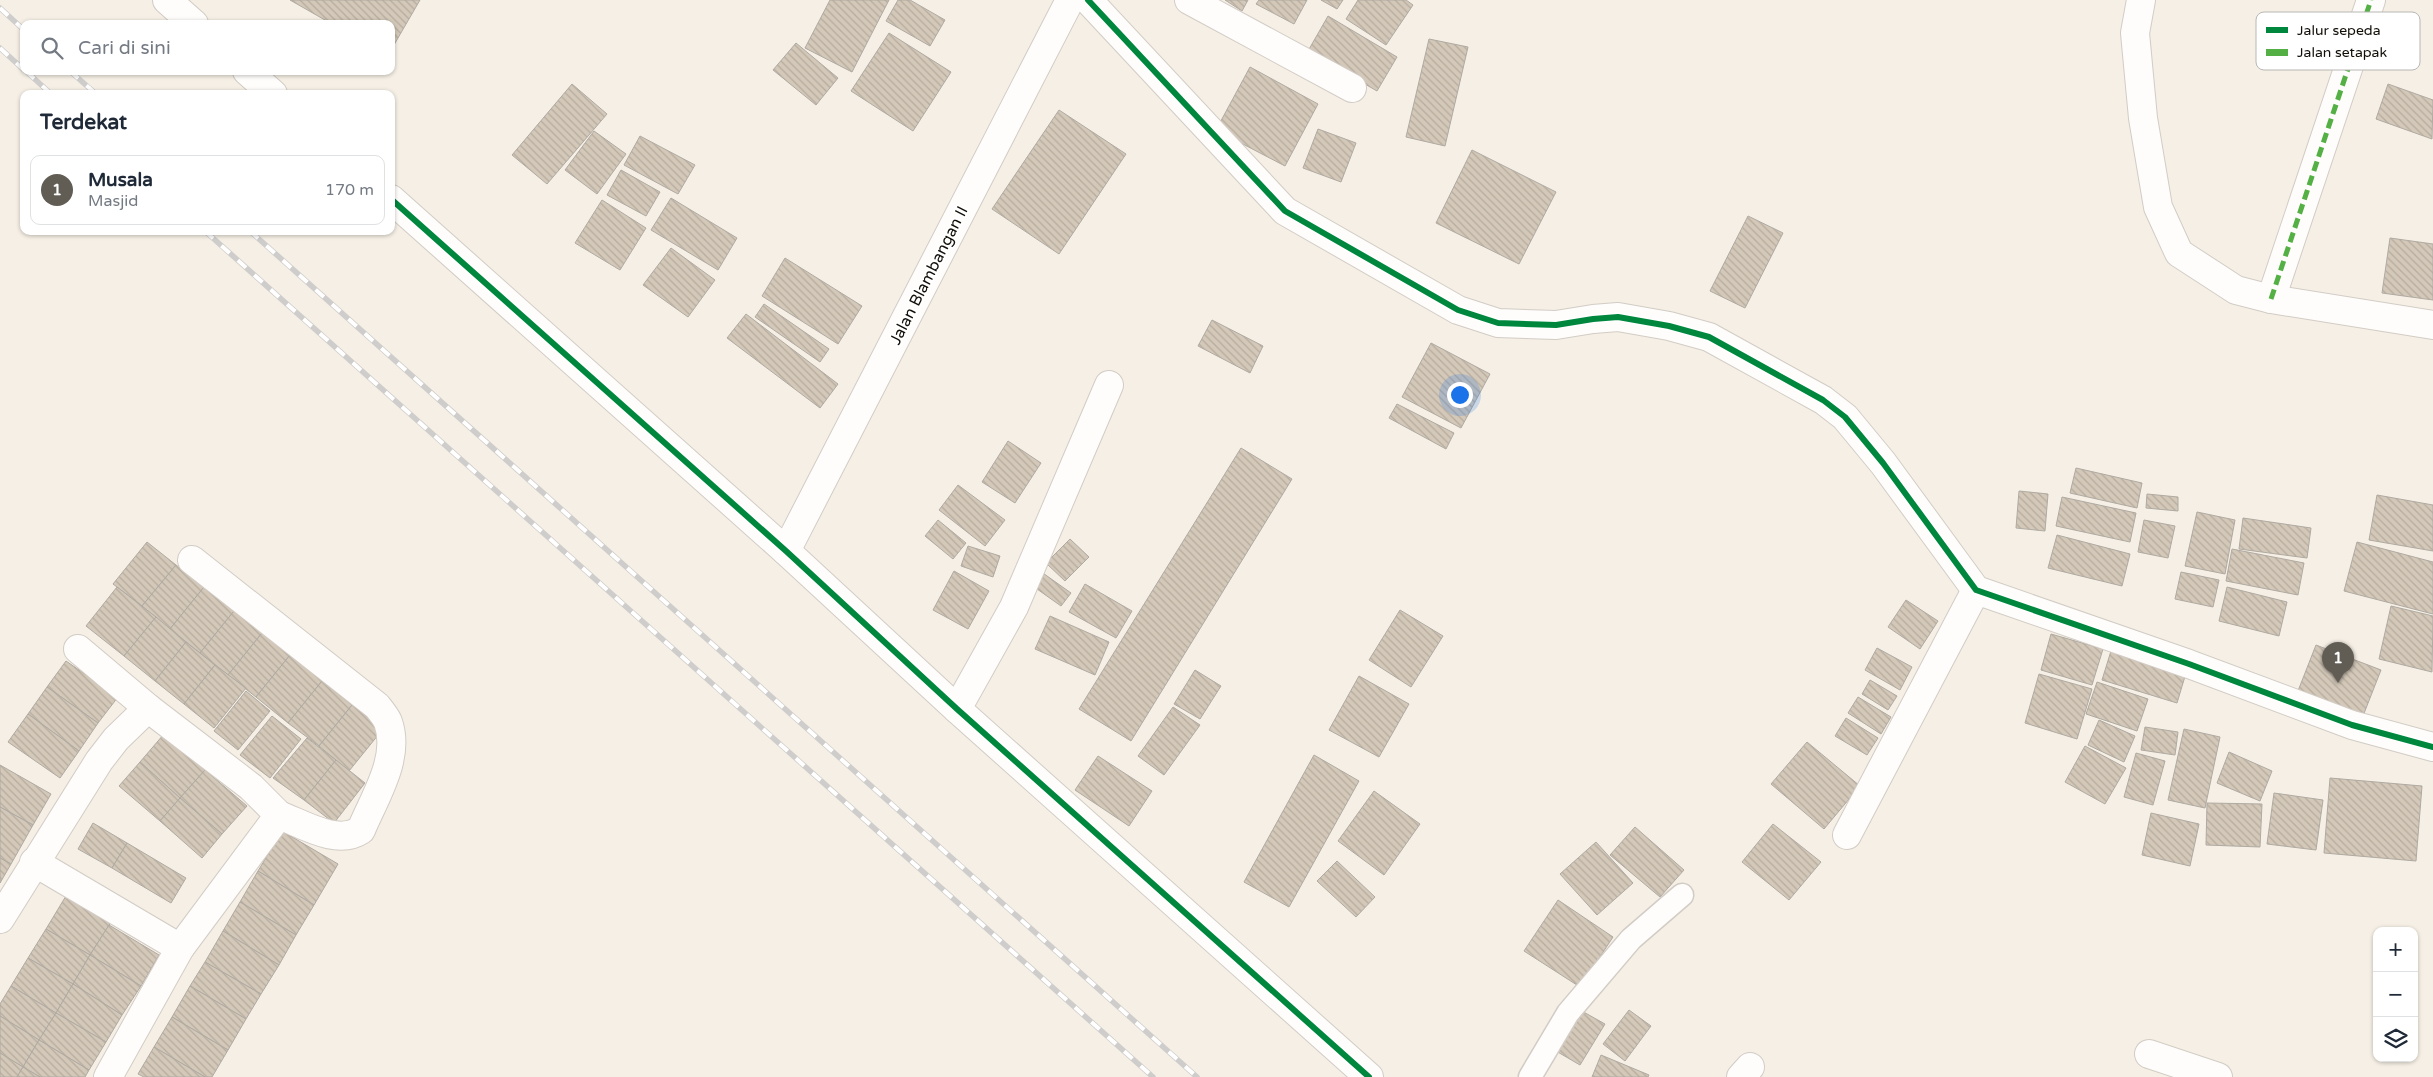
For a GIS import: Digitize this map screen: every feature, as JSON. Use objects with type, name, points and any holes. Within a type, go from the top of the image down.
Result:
[{"type":"street","name":"Jalan Blambangan II","points":[[786,551],[1070,0]]},
{"type":"street","points":[[1088,0],[1285,211],[1458,310],[1498,323],[1556,325],[1618,317],[1669,326],[1709,337],[1823,400],[1845,417],[1883,463],[1976,590],[2189,664],[2352,725],[2433,747]]},
{"type":"street","points":[[1189,0],[1352,88]]},
{"type":"street","points":[[2141,0],[2135,33],[2143,118],[2158,207],[2179,253],[2236,290],[2270,299],[2433,325]]},
{"type":"street","points":[[2367,12],[2371,0]]},
{"type":"street","points":[[2270,299],[2347,70]]},
{"type":"street","points":[[252,75],[269,90]]},
{"type":"street","points":[[395,203],[786,551],[957,709],[1369,1077]]},
{"type":"street","points":[[957,709],[1014,607],[1109,385]]},
{"type":"street","points":[[78,648],[148,708],[251,788],[279,815],[336,836],[354,835],[361,830],[391,758],[392,740],[388,722],[377,706],[192,560]]},
{"type":"street","points":[[1847,835],[1976,590]]},
{"type":"street","points":[[0,919],[99,761],[116,738],[148,708]]},
{"type":"street","points":[[108,1077],[180,948],[279,815]]},
{"type":"street","points":[[34,862],[180,948]]},
{"type":"street","points":[[2149,1054],[2218,1077]]},
{"type":"lane","points":[[1530,1077],[1568,1013],[1631,939],[1682,895]]},
{"type":"building","points":[[290,0],[420,0],[395,43],[395,20],[325,20]]},
{"type":"building","points":[[830,0],[889,0],[852,72],[805,48]]},
{"type":"building","points":[[898,0],[910,0],[945,20],[930,46],[886,21]]},
{"type":"building","points":[[1225,0],[1248,0],[1242,11]]},
{"type":"building","points":[[1259,0],[1307,0],[1294,24],[1256,4]]},
{"type":"building","points":[[1321,0],[1343,0],[1337,9]]},
{"type":"building","points":[[1358,0],[1406,0],[1413,5],[1386,45],[1346,19]]},
{"type":"building","points":[[1328,16],[1397,57],[1377,91],[1308,51]]},
{"type":"building","points":[[889,33],[951,72],[913,131],[851,91]]},
{"type":"building","points":[[1429,39],[1468,47],[1445,146],[1406,137]]},
{"type":"building","points":[[796,43],[838,78],[816,105],[773,70]]},
{"type":"building","points":[[1250,67],[1318,104],[1285,166],[1216,130]]},
{"type":"building","points":[[572,84],[607,114],[547,184],[512,155]]},
{"type":"building","points":[[2388,84],[2433,100],[2432,139],[2376,119]]},
{"type":"building","points":[[1059,110],[1126,154],[1059,254],[992,209]]},
{"type":"building","points":[[1318,129],[1356,143],[1341,182],[1303,168]]},
{"type":"building","points":[[594,131],[626,154],[597,194],[565,170]]},
{"type":"building","points":[[640,136],[695,165],[678,194],[624,165]]},
{"type":"building","points":[[1472,150],[1556,192],[1519,264],[1436,223]]},
{"type":"building","points":[[621,170],[660,192],[646,216],[607,195]]},
{"type":"building","points":[[671,198],[737,238],[718,270],[651,230]]},
{"type":"building","points":[[602,200],[646,228],[620,270],[575,243]]},
{"type":"building","points":[[1748,216],[1783,233],[1745,308],[1710,291]]},
{"type":"building","points":[[2390,238],[2433,244],[2433,300],[2382,293]]},
{"type":"building","points":[[671,248],[715,280],[688,317],[643,285]]},
{"type":"building","points":[[785,258],[862,306],[838,344],[762,296]]},
{"type":"building","points":[[764,304],[829,349],[820,362],[755,317]]},
{"type":"building","points":[[746,314],[838,384],[820,408],[727,338]]},
{"type":"building","points":[[1212,320],[1263,346],[1250,373],[1198,346]]},
{"type":"building","points":[[1431,343],[1490,374],[1461,428],[1402,397]]},
{"type":"building","points":[[1397,404],[1454,433],[1446,449],[1389,418]]},
{"type":"building","points":[[1008,441],[1041,463],[1015,503],[982,482]]},
{"type":"building","points":[[1241,448],[1292,479],[1131,741],[1079,709]]},
{"type":"building","points":[[2076,468],[2142,483],[2137,508],[2070,493]]},
{"type":"building","points":[[958,485],[1005,520],[985,546],[939,510]]},
{"type":"building","points":[[2019,491],[2048,494],[2045,531],[2016,528]]},
{"type":"building","points":[[2147,494],[2178,497],[2178,511],[2146,508]]},
{"type":"building","points":[[2377,495],[2433,505],[2433,551],[2369,540]]},
{"type":"building","points":[[2062,497],[2136,513],[2130,542],[2056,526]]},
{"type":"building","points":[[2197,512],[2235,520],[2225,574],[2185,566]]},
{"type":"building","points":[[2243,518],[2311,528],[2307,558],[2239,549]]},
{"type":"building","points":[[938,520],[966,543],[953,559],[925,536]]},
{"type":"building","points":[[2144,520],[2175,526],[2168,558],[2138,552]]},
{"type":"building","points":[[2057,535],[2130,554],[2122,586],[2048,568]]},
{"type":"building","points":[[1070,539],[1089,557],[1065,581],[1046,563]]},
{"type":"building","points":[[147,542],[176,565],[142,606],[113,584]]},
{"type":"building","points":[[2357,542],[2433,562],[2433,614],[2344,591]]},
{"type":"building","points":[[968,546],[1000,556],[993,577],[961,566]]},
{"type":"building","points":[[2232,549],[2304,563],[2298,595],[2226,581]]},
{"type":"building","points":[[176,565],[204,587],[170,629],[142,606]]},
{"type":"building","points":[[954,571],[989,591],[968,629],[933,610]]},
{"type":"building","points":[[1040,571],[1071,593],[1061,606],[1030,584]]},
{"type":"building","points":[[2181,572],[2219,580],[2213,607],[2175,599]]},
{"type":"building","points":[[1085,584],[1132,611],[1116,638],[1069,612]]},
{"type":"building","points":[[117,587],[156,617],[124,656],[86,626]]},
{"type":"building","points":[[204,587],[234,611],[200,653],[170,629]]},
{"type":"building","points":[[2227,587],[2287,602],[2279,636],[2219,621]]},
{"type":"building","points":[[1906,600],[1938,621],[1920,649],[1888,627]]},
{"type":"building","points":[[2391,606],[2433,616],[2432,672],[2379,659]]},
{"type":"building","points":[[1400,610],[1443,636],[1411,687],[1369,660]]},
{"type":"building","points":[[234,611],[262,633],[228,675],[200,653]]},
{"type":"building","points":[[1050,616],[1109,642],[1095,675],[1035,649]]},
{"type":"building","points":[[156,617],[186,642],[155,681],[124,656]]},
{"type":"building","points":[[262,633],[290,655],[256,697],[228,675]]},
{"type":"building","points":[[2051,634],[2103,649],[2092,685],[2041,670]]},
{"type":"building","points":[[186,642],[215,665],[184,704],[155,681]]},
{"type":"building","points":[[2316,645],[2381,670],[2361,721],[2296,696]]},
{"type":"building","points":[[1877,648],[1912,667],[1900,690],[1865,670]]},
{"type":"building","points":[[2111,651],[2186,673],[2177,703],[2102,680]]},
{"type":"building","points":[[290,655],[322,681],[288,723],[256,697]]},
{"type":"building","points":[[66,661],[118,697],[98,723],[47,687]]},
{"type":"building","points":[[215,665],[246,688],[214,728],[184,704]]},
{"type":"building","points":[[1195,670],[1221,686],[1200,719],[1174,704]]},
{"type":"building","points":[[2039,674],[2092,689],[2077,739],[2025,723]]},
{"type":"building","points":[[1359,676],[1409,704],[1379,757],[1329,730]]},
{"type":"building","points":[[1870,680],[1897,696],[1888,710],[1862,694]]},
{"type":"building","points":[[322,681],[352,705],[319,746],[288,723]]},
{"type":"building","points":[[2097,682],[2148,699],[2137,731],[2086,714]]},
{"type":"building","points":[[47,687],[98,723],[79,751],[28,714]]},
{"type":"building","points":[[246,691],[270,711],[238,750],[214,731]]},
{"type":"building","points":[[1858,697],[1891,717],[1881,734],[1848,713]]},
{"type":"building","points":[[352,705],[383,729],[349,771],[319,746]]},
{"type":"building","points":[[1173,707],[1200,725],[1164,775],[1138,756]]},
{"type":"building","points":[[28,714],[79,751],[60,778],[8,742]]},
{"type":"building","points":[[272,716],[301,739],[270,778],[240,755]]},
{"type":"building","points":[[1846,718],[1878,738],[1867,755],[1835,736]]},
{"type":"building","points":[[2099,720],[2135,736],[2124,762],[2088,745]]},
{"type":"building","points":[[2145,727],[2178,732],[2175,755],[2141,750]]},
{"type":"building","points":[[2184,729],[2220,737],[2205,808],[2168,800]]},
{"type":"building","points":[[164,734],[205,770],[180,798],[140,762]]},
{"type":"building","points":[[307,738],[336,760],[304,800],[273,778]]},
{"type":"building","points":[[1807,742],[1860,786],[1824,829],[1771,784]]},
{"type":"building","points":[[2085,746],[2126,768],[2105,804],[2065,782]]},
{"type":"building","points":[[2229,752],[2272,771],[2260,801],[2217,783]]},
{"type":"building","points":[[2136,753],[2165,761],[2153,805],[2124,797]]},
{"type":"building","points":[[1314,755],[1359,781],[1289,907],[1244,882]]},
{"type":"building","points":[[1098,756],[1152,791],[1129,826],[1075,790]]},
{"type":"building","points":[[336,760],[365,783],[334,823],[304,800]]},
{"type":"building","points":[[140,762],[180,798],[160,821],[119,786]]},
{"type":"building","points":[[0,765],[51,794],[33,825],[0,807]]},
{"type":"building","points":[[205,770],[247,806],[222,834],[180,798]]},
{"type":"building","points":[[2330,778],[2422,786],[2416,861],[2324,853]]},
{"type":"building","points":[[1374,791],[1420,824],[1384,875],[1338,841]]},
{"type":"building","points":[[2274,793],[2323,800],[2316,850],[2267,844]]},
{"type":"building","points":[[180,798],[222,834],[202,858],[160,821]]},
{"type":"building","points":[[2207,803],[2262,804],[2260,847],[2206,845]]},
{"type":"building","points":[[0,807],[33,825],[11,864],[0,858]]},
{"type":"building","points":[[2151,813],[2199,824],[2190,866],[2142,855]]},
{"type":"building","points":[[93,823],[127,843],[112,868],[78,849]]},
{"type":"building","points":[[1773,824],[1821,862],[1789,900],[1742,862]]},
{"type":"building","points":[[1635,827],[1684,870],[1660,897],[1610,855]]},
{"type":"building","points":[[282,831],[338,864],[314,905],[258,871]]},
{"type":"building","points":[[1596,842],[1633,883],[1597,915],[1560,874]]},
{"type":"building","points":[[127,843],[186,878],[171,903],[112,868]]},
{"type":"building","points":[[0,858],[11,864],[0,883]]},
{"type":"building","points":[[1337,861],[1375,897],[1356,917],[1317,881]]},
{"type":"building","points":[[258,871],[314,905],[296,935],[240,902]]},
{"type":"building","points":[[69,891],[113,919],[90,955],[46,929]]},
{"type":"building","points":[[1558,900],[1613,937],[1580,987],[1524,951]]},
{"type":"building","points":[[240,902],[296,935],[279,965],[223,931]]},
{"type":"building","points":[[109,925],[159,955],[141,986],[90,955]]},
{"type":"building","points":[[46,929],[90,955],[73,984],[28,958]]},
{"type":"building","points":[[223,931],[279,965],[261,994],[205,962]]},
{"type":"building","points":[[90,955],[141,986],[122,1015],[73,984]]},
{"type":"building","points":[[28,958],[73,984],[56,1013],[11,986]]},
{"type":"building","points":[[205,962],[261,994],[246,1019],[190,986]]},
{"type":"building","points":[[73,984],[122,1015],[106,1042],[56,1013]]},
{"type":"building","points":[[11,986],[56,1013],[39,1040],[0,1016],[0,1004]]},
{"type":"building","points":[[190,986],[246,1019],[228,1050],[172,1017]]},
{"type":"building","points":[[1580,1010],[1605,1024],[1580,1065],[1556,1051]]},
{"type":"building","points":[[1629,1010],[1651,1026],[1625,1061],[1603,1044]]},
{"type":"building","points":[[56,1013],[106,1042],[89,1070],[39,1040]]},
{"type":"building","points":[[0,1016],[39,1040],[23,1067],[0,1053]]},
{"type":"building","points":[[172,1017],[228,1050],[212,1077],[205,1077],[154,1047]]},
{"type":"building","points":[[39,1040],[89,1070],[85,1077],[40,1077],[23,1067]]},
{"type":"building","points":[[154,1047],[205,1077],[144,1077],[138,1074]]},
{"type":"building","points":[[0,1053],[23,1067],[17,1077],[0,1077]]},
{"type":"building","points":[[1601,1055],[1649,1075],[1648,1077],[1592,1077]]},
{"type":"building","points":[[23,1067],[40,1077],[17,1077]]},
{"type":"railway","points":[[0,8],[20,26]]},
{"type":"railway","points":[[0,48],[20,66]]},
{"type":"railway","points":[[30,75],[47,90]]},
{"type":"railway","points":[[75,75],[91,90]]},
{"type":"railway","points":[[209,235],[1153,1077]]},
{"type":"railway","points":[[254,235],[1197,1077]]},
{"type":"marked path","points":[[2367,12],[2371,0]]},
{"type":"marked path","points":[[2271,299],[2348,70]]},
{"type":"cycle path","points":[[1088,0],[1285,211],[1458,310],[1498,323],[1556,325],[1618,317],[1669,326],[1709,337],[1823,400],[1845,417],[1883,463],[1976,590],[2189,664],[2352,725],[2433,747]]},
{"type":"cycle path","points":[[395,203],[786,551],[957,709],[1369,1077]]},
{"type":"place","name":"Musala","points":[[2338,683]]}]
